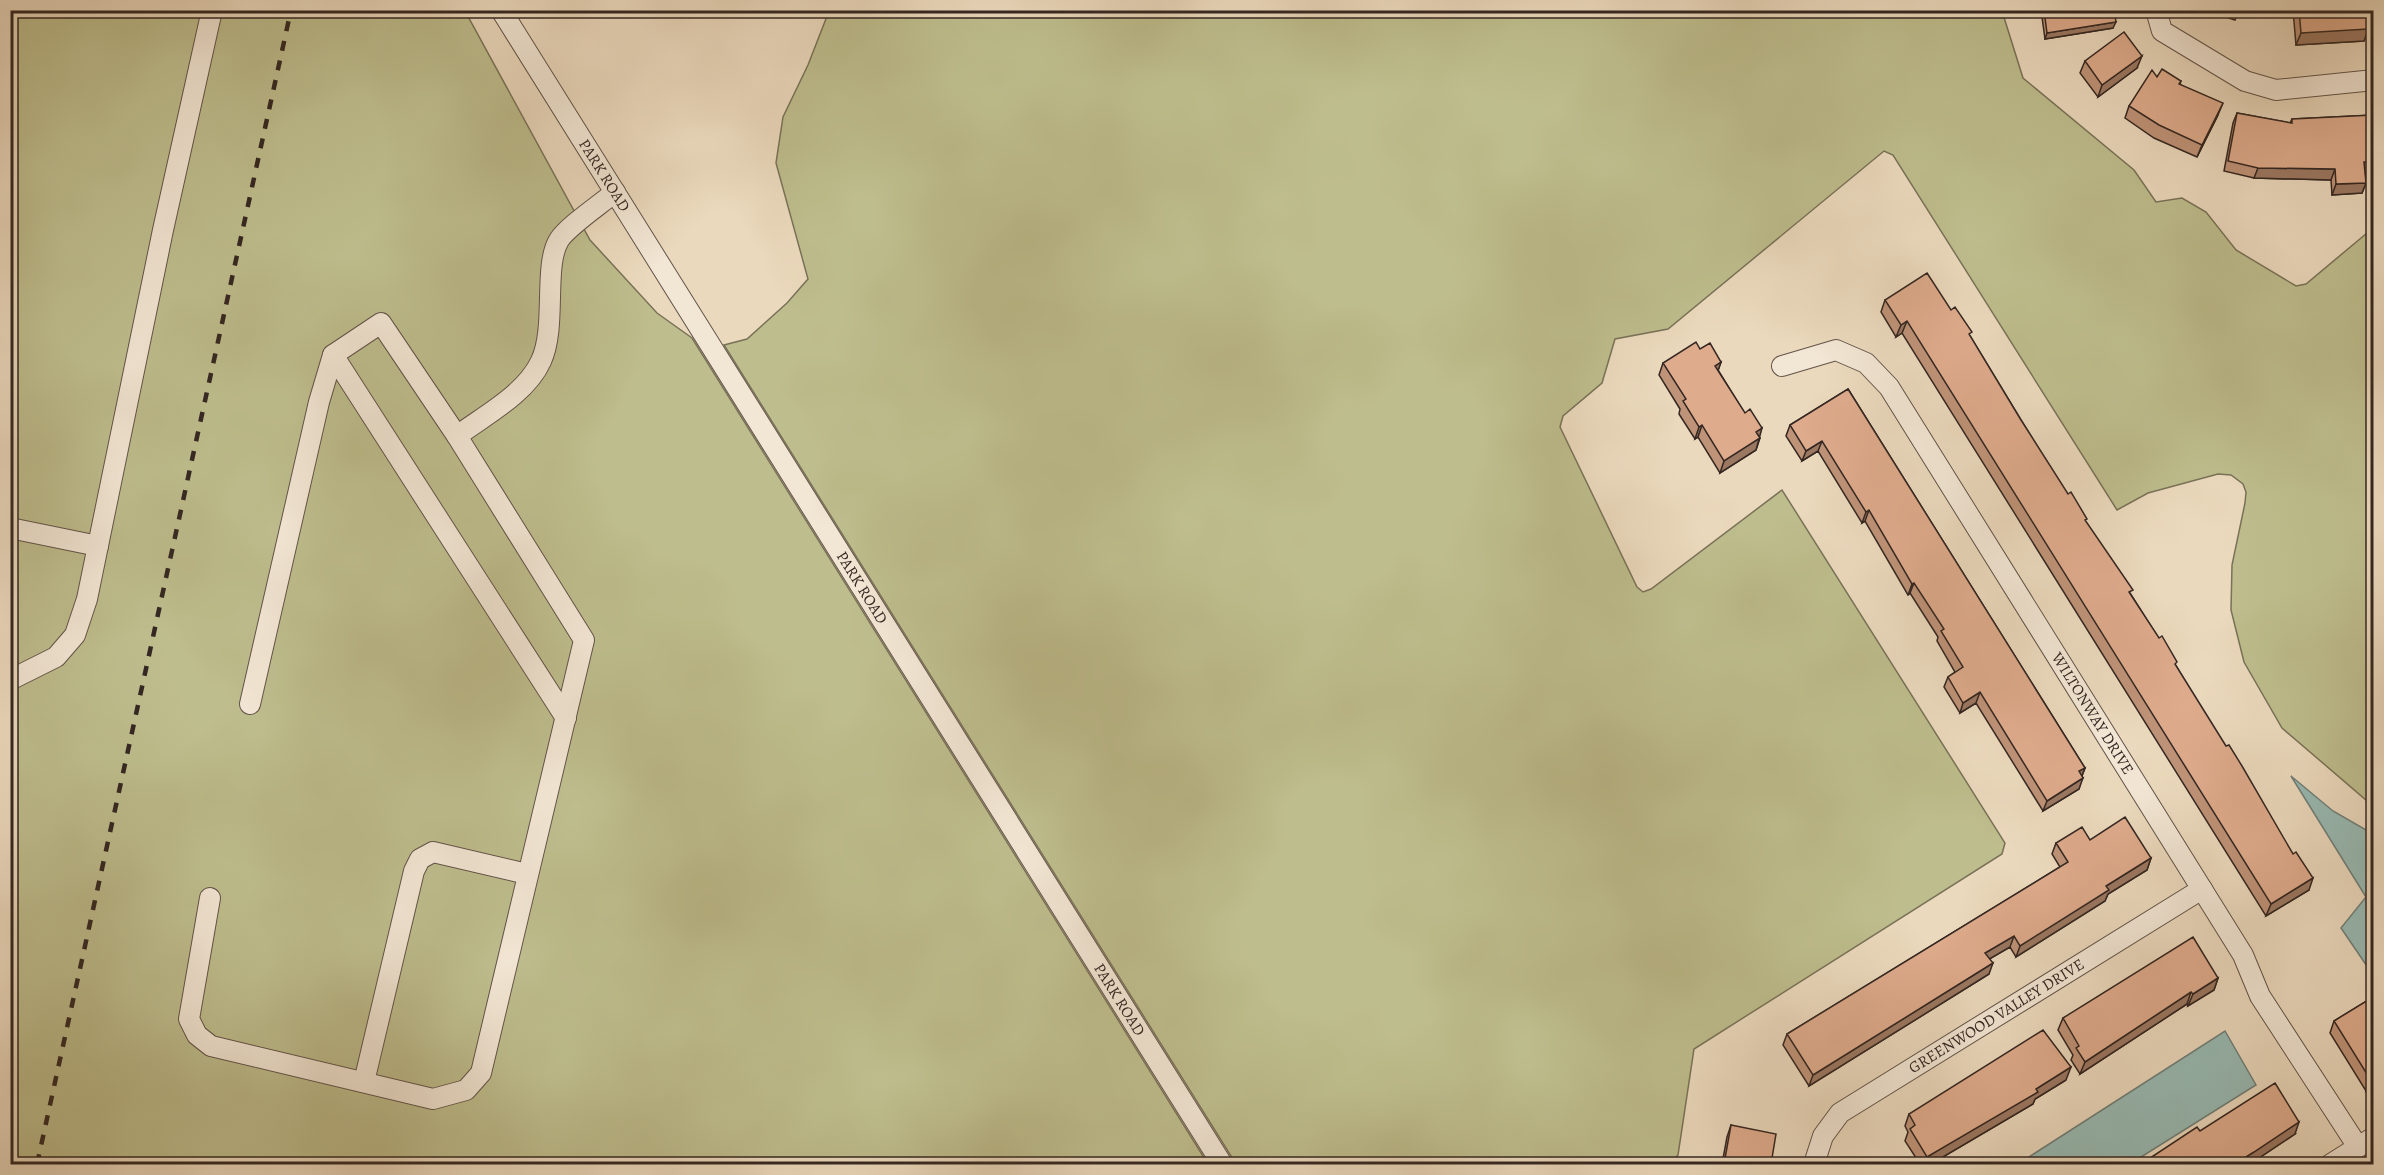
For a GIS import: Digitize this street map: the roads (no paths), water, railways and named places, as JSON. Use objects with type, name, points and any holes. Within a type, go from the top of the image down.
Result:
[{"type":"street","points":[[10,680],[56,657],[75,635],[87,599],[163,230],[212,10]]},
{"type":"street","name":"PARK ROAD","points":[[501,10],[1222,1164]]},
{"type":"street","points":[[2156,10],[2162,31],[2245,81],[2277,90],[2373,80]]},
{"type":"street","points":[[457,436],[512,396],[529,380],[541,362],[548,342],[553,254],[560,239],[615,192]]},
{"type":"street","points":[[210,898],[189,1019],[197,1035],[211,1046],[433,1099],[466,1090],[481,1073],[584,640],[457,436],[381,323],[333,355],[319,402],[250,704]]},
{"type":"street","name":"WILTONWAY DRIVE","points":[[1782,366],[1836,350],[1866,363],[1889,387],[2243,955],[2260,996],[2366,1142]]},
{"type":"street","points":[[333,355],[566,718]]},
{"type":"street","points":[[10,528],[98,546]]},
{"type":"street","points":[[364,1082],[414,871],[420,859],[433,852],[527,874]]},
{"type":"street","name":"GREENWOOD VALLEY DRIVE","points":[[1814,1164],[1823,1136],[1840,1113],[2202,889]]},
{"type":"street","points":[[2331,1164],[2366,1142]]},
{"type":"water","points":[[2291,776],[2333,811],[2373,834],[2373,975],[2341,928],[2366,897]]},
{"type":"water","points":[[2225,1031],[2256,1085],[2130,1164],[2018,1164]]},
{"type":"railway","points":[[37,1164],[291,10]]}]
